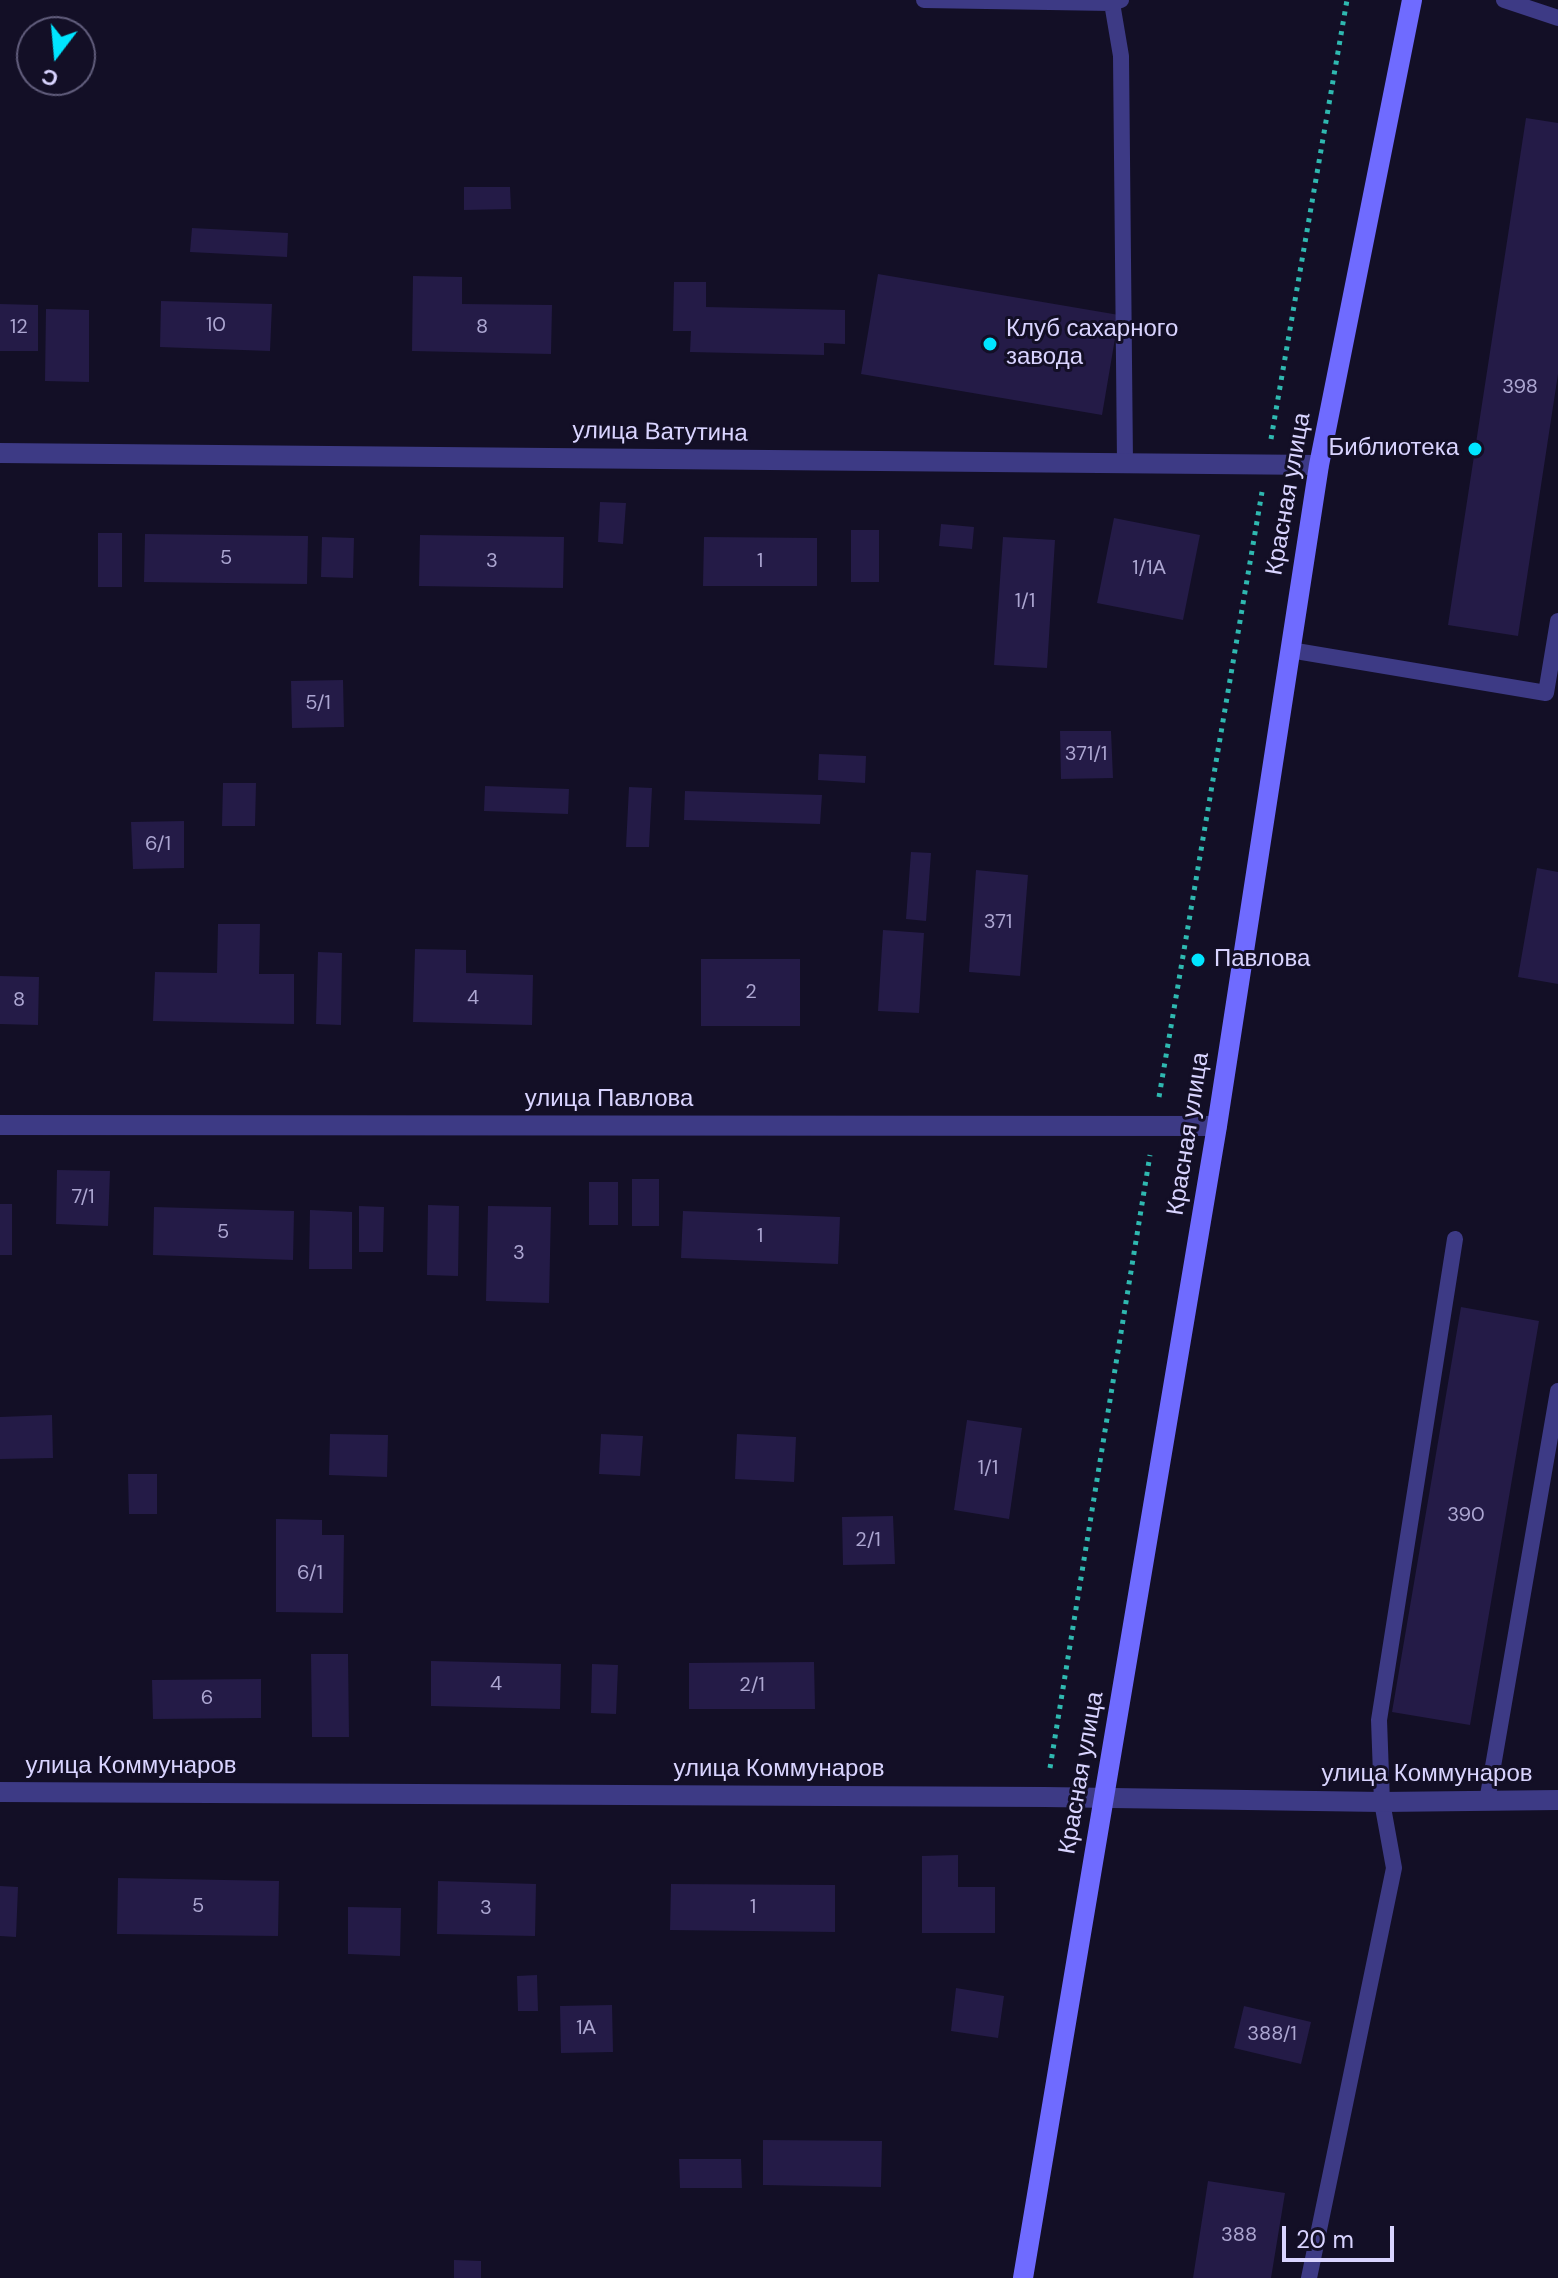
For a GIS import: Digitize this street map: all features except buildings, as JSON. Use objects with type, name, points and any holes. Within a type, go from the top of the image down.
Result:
[{"type":"street","name":"Красная улица","points":[[1023,2278],[1217,1126],[1319,465],[1412,0]]},
{"type":"street","name":"улица Ватутина","points":[[0,453],[1319,465]]},
{"type":"street","name":"улица Павлова","points":[[0,1125],[1217,1126]]},
{"type":"street","name":"улица Коммунаров","points":[[0,1792],[1045,1797],[1382,1802],[1558,1800]]},
{"type":"lane","points":[[924,0],[1116,2],[1121,56],[1125,463]]},
{"type":"lane","points":[[1504,0],[1558,18]]},
{"type":"lane","points":[[1290,650],[1546,693],[1558,621]]},
{"type":"lane","points":[[1309,2278],[1394,1868],[1382,1802],[1379,1720],[1455,1239]]},
{"type":"lane","points":[[1487,1801],[1558,1391]]},
{"type":"path","points":[[1045,1797],[1266,464],[1347,0]]},
{"type":"place","name":"Клуб сахарного завода","points":[[990,344]]},
{"type":"place","name":"Библиотека","points":[[1475,449]]},
{"type":"place","name":"Павлова","points":[[1198,960]]}]
